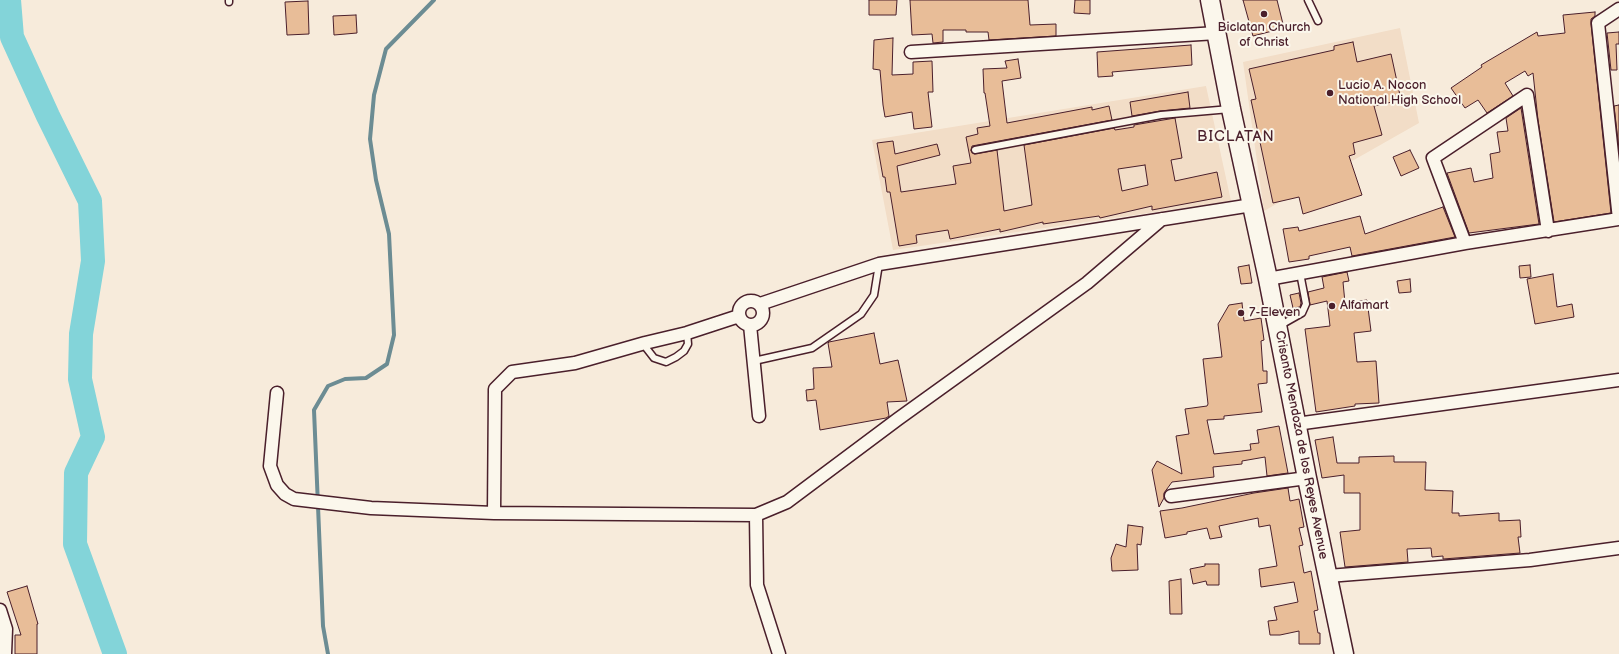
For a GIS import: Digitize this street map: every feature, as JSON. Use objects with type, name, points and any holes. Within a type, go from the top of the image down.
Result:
[{"type":"main road","name":"Crisanto Mendoza de los Reyes Avenue","points":[[1210,0],[1231,109],[1268,279],[1296,424],[1344,654]]},
{"type":"street","points":[[1268,279],[1465,243],[1619,220],[1598,23],[1619,9]]},
{"type":"street","points":[[911,52],[1217,33]]},
{"type":"street","points":[[1465,243],[1433,158],[1527,95],[1548,231]]},
{"type":"street","points":[[760,304],[764,314],[762,319],[755,325],[750,325],[743,322],[739,316],[739,311],[745,302],[750,301],[760,304],[879,264],[1252,205]]},
{"type":"street","points":[[277,393],[270,466],[277,485],[285,494],[294,499],[371,508],[494,513],[756,515],[787,502],[898,419],[1087,283],[1162,219]]},
{"type":"street","points":[[494,513],[495,389],[512,372],[575,364],[645,343],[687,333],[739,316]]},
{"type":"street","points":[[750,325],[759,416]]},
{"type":"street","points":[[1296,424],[1619,380]]},
{"type":"street","points":[[1171,496],[1307,478]]},
{"type":"street","points":[[756,515],[757,584],[779,654]]},
{"type":"street","points":[[1328,576],[1530,560],[1619,548]]},
{"type":"street","points":[[0,610],[6,629],[5,654]]},
{"type":"lane","points":[[1308,0],[1318,21]]},
{"type":"lane","points":[[975,150],[1161,115],[1231,109]]},
{"type":"lane","points":[[754,361],[812,348],[861,314],[874,295],[879,264]]},
{"type":"lane","points":[[1277,326],[1302,313],[1306,304],[1300,273]]},
{"type":"lane","points":[[645,343],[654,358],[666,362],[684,351],[688,344],[687,333]]},
{"type":"shaded area","name":"Lucio A. Nocon National High School","points":[[1400,28],[1419,123],[1264,211],[1243,62]]},
{"type":"shaded area","points":[[1206,86],[1231,201],[893,250],[872,140]]},
{"type":"building","points":[[869,0],[897,0],[896,15],[869,15]]},
{"type":"building","points":[[910,0],[1028,0],[1030,25],[1056,24],[1056,36],[989,40],[988,32],[943,30],[943,42],[933,43],[932,34],[912,35]]},
{"type":"building","points":[[1075,0],[1090,0],[1090,14],[1074,13]]},
{"type":"building","name":"Biclatan Church of Christ","points":[[1243,0],[1277,0],[1284,28],[1253,36]]},
{"type":"building","points":[[308,1],[309,34],[287,35],[285,2]]},
{"type":"building","points":[[1595,12],[1595,16],[1591,19],[1591,24],[1611,213],[1554,222],[1538,120],[1533,73],[1528,76],[1525,71],[1505,83],[1513,96],[1487,113],[1478,100],[1465,108],[1451,88],[1482,67],[1481,65],[1537,32],[1538,36],[1565,33],[1563,15]]},
{"type":"building","points":[[356,15],[357,33],[334,35],[333,16]]},
{"type":"building","points":[[1619,32],[1619,44],[1616,44],[1617,70],[1611,70],[1607,33]]},
{"type":"building","points":[[893,38],[892,75],[913,74],[913,62],[932,61],[933,92],[928,92],[932,127],[914,129],[912,112],[885,117],[880,70],[873,69],[874,40]]},
{"type":"building","name":"Lucio A. Nocon National High School","points":[[1353,42],[1357,62],[1391,54],[1401,100],[1374,106],[1382,135],[1353,143],[1355,154],[1349,156],[1362,195],[1303,214],[1299,197],[1273,203],[1251,100],[1256,99],[1249,69],[1334,50],[1334,46]]},
{"type":"building","points":[[1191,45],[1192,65],[1112,72],[1113,76],[1098,77],[1097,52]]},
{"type":"building","points":[[1018,59],[1021,78],[1002,81],[1007,123],[1092,107],[1092,110],[1109,106],[1112,120],[972,146],[971,151],[974,154],[997,150],[1004,211],[1032,205],[1024,145],[1114,128],[1115,130],[1134,127],[1134,125],[1175,118],[1182,158],[1171,160],[1175,181],[1217,172],[1222,197],[1152,210],[1152,206],[1100,218],[1099,216],[1043,224],[1043,222],[1000,232],[1000,229],[950,239],[948,230],[916,235],[917,243],[899,246],[890,192],[887,192],[885,177],[883,177],[877,143],[893,141],[895,154],[937,144],[940,155],[897,166],[901,192],[956,184],[953,166],[971,163],[966,137],[978,134],[977,128],[990,126],[984,93],[983,69],[1007,68],[1005,61]],"holes":[[[1145,165],[1148,185],[1122,191],[1118,169]]]},
{"type":"building","points":[[1188,92],[1190,108],[1132,116],[1130,102]]},
{"type":"building","points":[[1619,105],[1619,149],[1614,106]]},
{"type":"building","points":[[1521,108],[1539,224],[1469,233],[1447,173],[1471,168],[1474,182],[1493,178],[1490,154],[1500,152],[1497,132],[1508,131],[1506,118]]},
{"type":"building","points":[[1410,150],[1419,168],[1401,176],[1393,157]]},
{"type":"building","points":[[1443,207],[1455,237],[1352,256],[1350,247],[1309,256],[1309,259],[1289,262],[1283,229],[1298,227],[1299,231],[1360,216],[1365,234]]},
{"type":"building","points":[[1249,265],[1252,283],[1241,284],[1238,267]]},
{"type":"building","points":[[1530,265],[1531,277],[1520,278],[1519,266]]},
{"type":"building","points":[[1347,272],[1349,281],[1343,282],[1345,303],[1367,300],[1371,331],[1354,333],[1357,362],[1376,361],[1379,403],[1355,404],[1355,406],[1316,412],[1305,329],[1330,326],[1327,301],[1310,305],[1308,292],[1324,288],[1322,277]]},
{"type":"building","points":[[1553,274],[1557,307],[1572,304],[1574,317],[1535,324],[1527,279]]},
{"type":"building","points":[[1410,279],[1411,292],[1399,293],[1397,281]]},
{"type":"building","points":[[1299,293],[1301,303],[1300,307],[1293,308],[1290,295]]},
{"type":"building","points":[[1242,303],[1244,321],[1261,318],[1264,340],[1261,341],[1263,371],[1267,371],[1267,383],[1258,384],[1262,412],[1224,416],[1224,419],[1207,420],[1214,454],[1251,450],[1250,444],[1259,443],[1257,430],[1279,426],[1288,473],[1267,476],[1265,457],[1242,461],[1242,464],[1213,467],[1214,477],[1172,482],[1164,493],[1164,498],[1159,507],[1152,470],[1157,461],[1182,474],[1176,436],[1189,434],[1185,409],[1207,406],[1203,359],[1222,357],[1218,324],[1229,305]]},
{"type":"building","points":[[874,333],[880,364],[898,360],[907,401],[887,402],[889,416],[886,418],[820,430],[816,400],[807,401],[806,390],[814,389],[813,368],[832,367],[829,342]]},
{"type":"building","points":[[1333,437],[1337,463],[1359,463],[1359,457],[1394,456],[1394,462],[1426,462],[1425,490],[1453,491],[1452,513],[1459,513],[1459,516],[1499,513],[1499,521],[1520,520],[1521,537],[1518,537],[1520,553],[1443,559],[1443,556],[1432,557],[1431,548],[1407,549],[1408,562],[1345,567],[1340,532],[1360,530],[1360,493],[1344,493],[1344,475],[1322,478],[1315,440]]},
{"type":"building","points":[[1288,488],[1290,501],[1299,499],[1304,527],[1299,528],[1303,545],[1299,546],[1304,573],[1311,571],[1318,610],[1314,611],[1318,633],[1320,633],[1320,644],[1299,644],[1299,631],[1280,635],[1270,635],[1268,621],[1277,620],[1274,607],[1298,602],[1294,582],[1261,587],[1259,569],[1277,566],[1270,525],[1259,527],[1258,518],[1219,526],[1222,537],[1210,539],[1207,528],[1187,532],[1187,534],[1165,538],[1160,511]]},
{"type":"building","points":[[1128,525],[1143,527],[1141,545],[1137,544],[1138,570],[1112,571],[1111,558],[1116,544],[1126,547]]},
{"type":"building","points":[[1205,564],[1219,564],[1219,585],[1207,585],[1206,581],[1193,584],[1190,569],[1205,566]]},
{"type":"building","points":[[1181,579],[1182,614],[1170,614],[1169,581]]},
{"type":"building","points":[[27,586],[38,624],[37,654],[15,654],[15,635],[21,635],[7,592]]},
{"type":"waterway","points":[[9,0],[12,37],[48,116],[90,201],[93,261],[81,334],[80,379],[93,437],[76,473],[75,544],[115,654]]},
{"type":"waterway","points":[[328,654],[323,626],[314,410],[328,386],[345,379],[366,378],[387,364],[394,335],[389,234],[376,180],[370,139],[374,95],[386,49],[434,0]]},
{"type":"place","name":"Biclatan Church of Christ","points":[[1264,14]]},
{"type":"place","name":"Lucio A. Nocon National High School","points":[[1330,93]]},
{"type":"place","name":"Alfamart","points":[[1332,306]]},
{"type":"place","name":"7-Eleven","points":[[1241,313]]},
{"type":"district","name":"BICLATAN","points":[[1236,137]]}]
